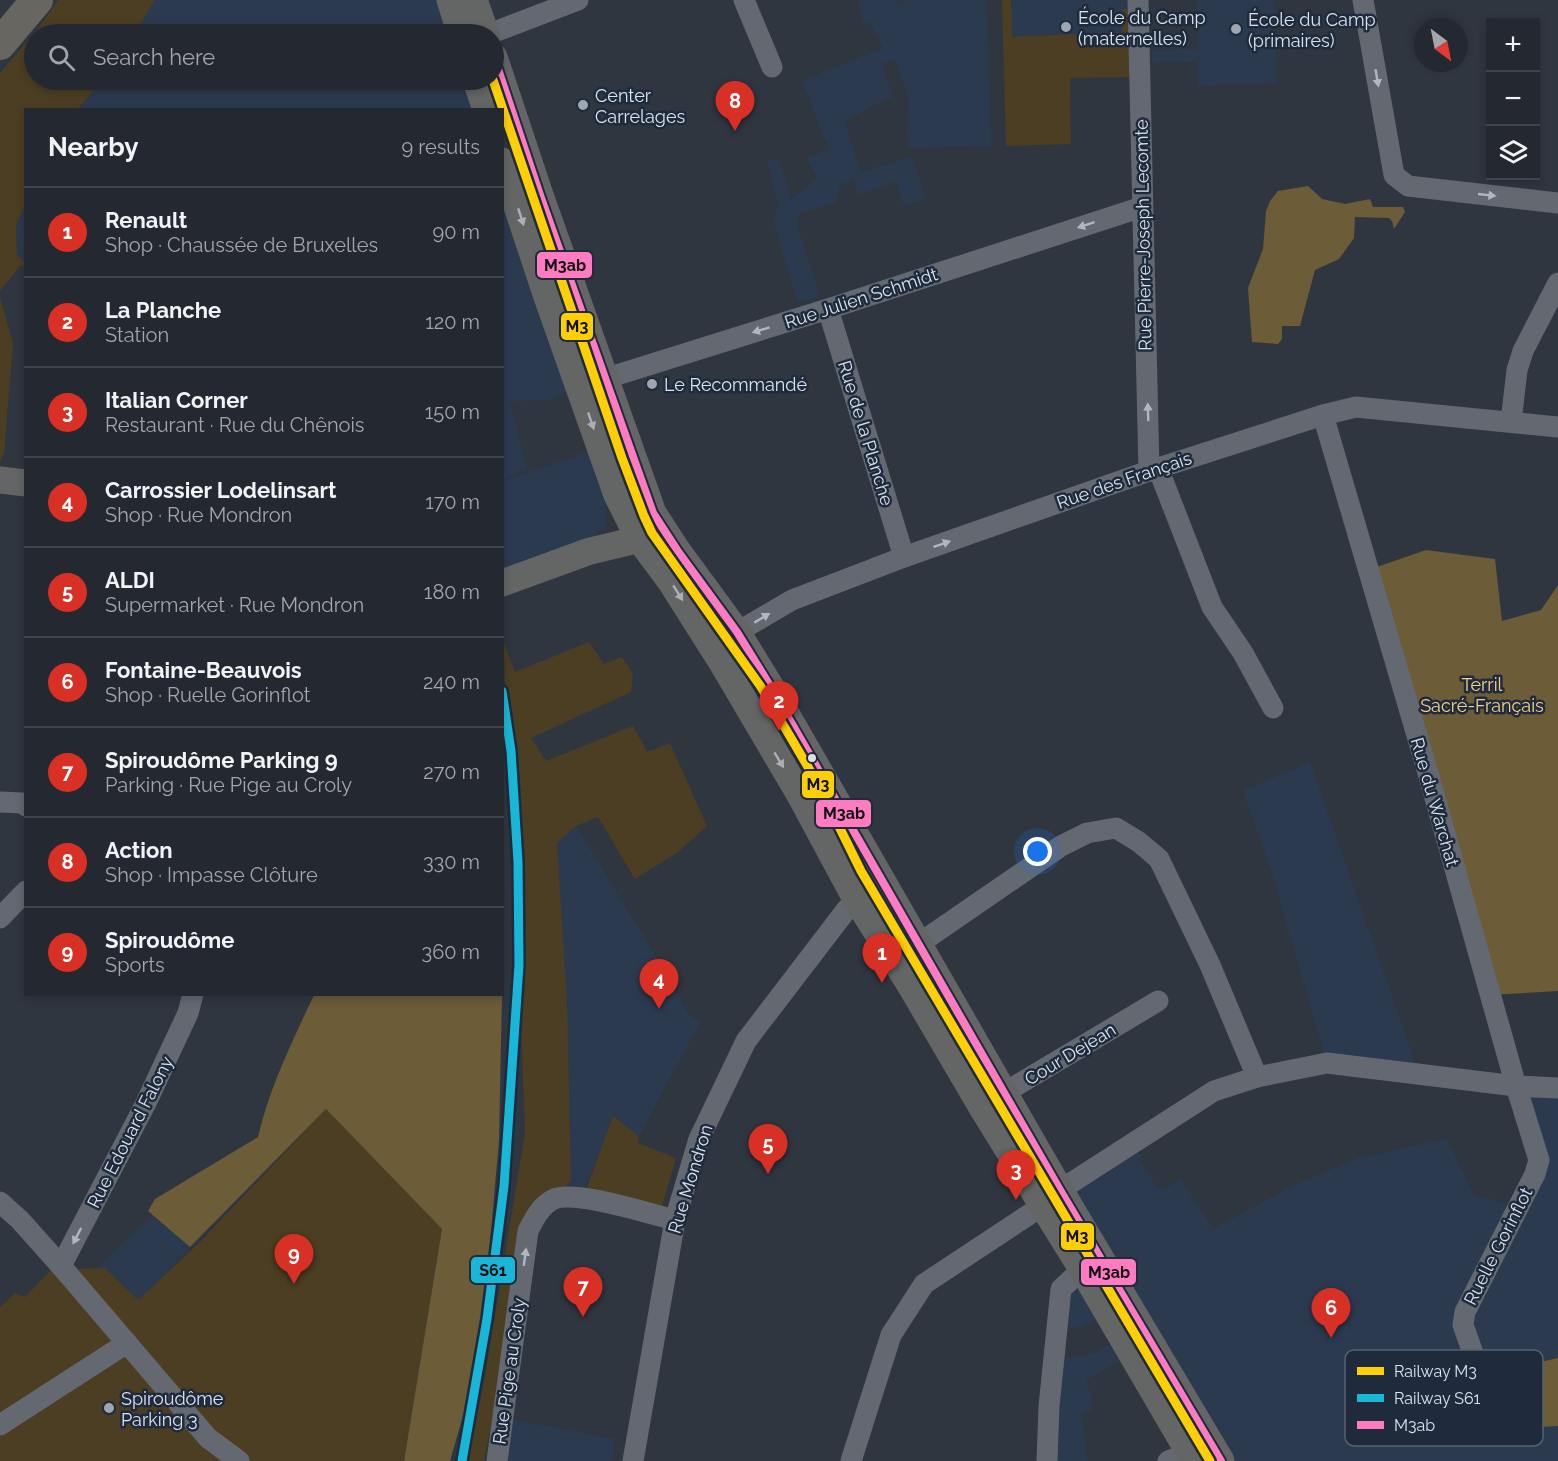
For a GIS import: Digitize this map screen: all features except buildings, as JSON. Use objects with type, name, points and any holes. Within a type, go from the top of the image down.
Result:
[{"type":"highway","points":[[0,44],[37,0]]},
{"type":"main road","points":[[450,0],[458,24]]},
{"type":"main road","points":[[474,0],[484,24]]},
{"type":"main road","points":[[479,90],[485,108]]},
{"type":"main road","points":[[504,90],[592,383],[617,495],[639,539],[671,582],[710,645],[800,795],[856,899],[909,983],[993,1100],[1090,1262],[1221,1461]]},
{"type":"main road","points":[[504,167],[546,294],[592,383],[653,513],[737,632],[825,780],[917,945],[993,1100]]},
{"type":"main road","points":[[0,480],[24,483]]},
{"type":"main road","points":[[590,551],[599,542],[617,495]]},
{"type":"main road","points":[[504,582],[590,551],[639,539],[662,526]]},
{"type":"main road","points":[[1090,1262],[1184,1458]]},
{"type":"street","points":[[504,28],[578,0]]},
{"type":"street","points":[[744,0],[772,67]]},
{"type":"street","name":"Rue Pierre-Joseph Lecomte","points":[[1138,0],[1142,207],[1154,469],[1212,607],[1243,652],[1273,708]]},
{"type":"street","points":[[1363,0],[1394,175],[1408,186],[1558,203]]},
{"type":"street","name":"Rue Julien Schmidt","points":[[592,383],[1142,207]]},
{"type":"street","points":[[1511,422],[1517,370],[1523,351],[1558,283]]},
{"type":"street","name":"Rue de la Planche","points":[[828,309],[904,557]]},
{"type":"street","name":"Rue des Français","points":[[710,645],[792,600],[904,557],[1154,469],[1323,415],[1356,407],[1558,427]]},
{"type":"street","name":"Rue du Warchat","points":[[1323,415],[1428,773],[1516,1086]]},
{"type":"street","points":[[1,803],[24,804]]},
{"type":"street","points":[[917,945],[1061,846],[1087,833],[1116,828],[1139,842],[1159,859],[1210,965],[1257,1077]]},
{"type":"street","name":"Rue Mondron","points":[[633,1461],[675,1220],[699,1139],[746,1041],[856,899],[883,885]]},
{"type":"street","points":[[0,918],[24,893]]},
{"type":"street","name":"Rue Edouard Falony","points":[[61,1266],[146,1103],[188,1013],[192,996]]},
{"type":"street","name":"Cour Dejean","points":[[993,1100],[1158,1001]]},
{"type":"street","points":[[851,1461],[891,1335],[924,1284],[1214,1091],[1257,1077],[1327,1063],[1516,1086],[1558,1088]]},
{"type":"street","name":"Ruelle Gorinflot","points":[[1472,1350],[1463,1325],[1465,1312],[1535,1174],[1539,1160],[1516,1086]]},
{"type":"street","name":"Rue Pige au Croly","points":[[497,1461],[528,1231],[538,1212],[555,1199],[581,1198],[675,1220]]},
{"type":"street","points":[[0,1202],[20,1220],[61,1266],[208,1438],[239,1461]]},
{"type":"street","points":[[1047,1461],[1048,1406],[1061,1289],[1090,1262]]},
{"type":"street","points":[[0,1425],[127,1343]]},
{"type":"shaded area","points":[[58,0],[155,0],[140,24],[41,24]]},
{"type":"shaded area","points":[[155,0],[440,0],[448,24],[140,24]]},
{"type":"shaded area","points":[[857,0],[896,0],[898,4],[908,0],[986,0],[991,146],[909,148],[907,135],[909,100],[896,60],[882,64],[893,97],[845,121],[860,172],[912,157],[926,199],[904,206],[897,181],[858,194],[854,180],[840,185],[836,202],[799,214],[796,222],[820,296],[798,302],[774,224],[778,205],[767,161],[779,159],[791,199],[818,179],[807,158],[829,149],[802,81],[883,48],[870,22],[864,24]]},
{"type":"shaded area","name":"École du Camp (maternelles)","points":[[1002,0],[1128,0],[1130,57],[1003,60]]},
{"type":"shaded area","points":[[1002,0],[1011,0],[1012,37],[1122,32],[1122,9],[1129,9],[1130,77],[1070,78],[1071,144],[1006,146]]},
{"type":"shaded area","name":"École du Camp (primaires)","points":[[1197,0],[1274,0],[1277,83],[1199,86],[1198,61],[1152,63],[1152,50],[1198,49]]},
{"type":"shaded area","points":[[24,45],[24,90],[94,90],[79,108],[24,108],[24,208],[16,225],[17,255],[24,261],[24,265],[20,266],[0,291],[0,73]]},
{"type":"shaded area","points":[[95,90],[470,90],[476,108],[80,108]]},
{"type":"shaded area","points":[[504,192],[571,390],[550,400],[510,401],[527,469],[504,480]]},
{"type":"shaded area","points":[[24,208],[24,261],[17,255],[16,225]]},
{"type":"shaded area","points":[[0,297],[13,344],[4,453],[0,461]]},
{"type":"shaded area","points":[[589,452],[604,488],[606,526],[565,557],[504,570],[504,481]]},
{"type":"shaded area","points":[[589,642],[604,664],[622,657],[633,674],[631,692],[531,738],[546,761],[633,726],[647,752],[670,743],[707,826],[678,852],[635,879],[598,817],[576,826],[557,843],[567,1002],[571,1180],[528,1231],[484,1461],[467,1461],[485,1376],[525,1133],[504,644],[515,672]]},
{"type":"shaded area","points":[[1310,762],[1419,1074],[1327,1063],[1272,872],[1243,791]]},
{"type":"shaded area","points":[[576,826],[675,988],[687,1013],[700,1022],[639,1136],[613,1117],[581,1198],[562,1199],[571,1180],[557,843]]},
{"type":"shaded area","points":[[1516,1086],[1558,1088],[1558,1358],[1543,1361],[1543,1350],[1345,1350],[1345,1446],[1543,1446],[1543,1427],[1558,1426],[1558,1461],[1233,1461],[1060,1190],[1140,1153],[1141,1162],[1156,1186],[1162,1190],[1181,1179],[1213,1229],[1291,1187],[1358,1158],[1447,1139],[1474,1195],[1519,1206],[1535,1174]]},
{"type":"shaded area","points":[[326,1109],[442,1229],[404,1461],[0,1461],[0,1307],[15,1293],[25,1297],[50,1271],[98,1268],[105,1268],[138,1300],[199,1243]]},
{"type":"shaded area","points":[[613,1116],[639,1136],[638,1143],[676,1158],[661,1210],[586,1190]]},
{"type":"shaded area","points":[[152,1215],[190,1247],[138,1301],[98,1268]]},
{"type":"shaded area","points":[[1098,1254],[1118,1308],[1083,1326],[1057,1331],[1061,1289]]},
{"type":"shaded area","points":[[1131,1331],[1141,1349],[1086,1380],[1091,1396],[1092,1411],[1081,1413],[1087,1461],[1047,1461],[1053,1361],[1097,1352]]},
{"type":"shaded area","points":[[513,1420],[615,1439],[612,1461],[507,1461]]},
{"type":"green space","points":[[1308,186],[1322,199],[1345,204],[1370,199],[1373,207],[1403,207],[1405,212],[1394,229],[1389,218],[1355,217],[1354,238],[1339,259],[1315,270],[1300,326],[1282,326],[1282,339],[1278,344],[1252,342],[1248,288],[1263,249],[1266,211],[1278,191]]},
{"type":"green space","name":"Terril Sacré-Français","points":[[1426,550],[1495,559],[1502,621],[1541,610],[1558,585],[1558,991],[1490,995],[1368,570]]},
{"type":"green space","points":[[314,996],[502,996],[499,1140],[480,1357],[450,1461],[404,1461],[442,1229],[326,1109],[190,1247],[148,1211],[155,1199],[258,1137],[275,1082]]},
{"type":"green space","points":[[1558,1358],[1558,1426],[1543,1427],[1543,1361]]},
{"type":"rail line","name":"M3","points":[[496,90],[503,108]]},
{"type":"rail line","name":"M3","points":[[504,112],[622,458],[652,533],[761,687],[818,784],[861,871],[1210,1461]]},
{"type":"rail line","name":"S61","points":[[462,1461],[487,1319],[504,1186],[519,965],[518,862],[511,751],[504,704]]},
{"type":"transit line","name":"M3ab","points":[[504,87],[653,513],[737,632],[769,684],[1060,1190],[1221,1461]]},
{"type":"place","name":"École du Camp (maternelles)","points":[[1066,27]]},
{"type":"place","name":"École du Camp (primaires)","points":[[1236,29]]},
{"type":"place","name":"Center Carrelages","points":[[583,105]]},
{"type":"place","name":"Action","points":[[735,131]]},
{"type":"place","name":"Le Recommandé","points":[[652,384]]},
{"type":"place","name":"La Planche","points":[[779,731]]},
{"type":"place","name":"Renault","points":[[882,983]]},
{"type":"place","name":"Carrossier Lodelinsart","points":[[659,1009]]},
{"type":"place","name":"ALDI","points":[[768,1174]]},
{"type":"place","name":"Italian Corner","points":[[1016,1200]]},
{"type":"place","name":"Spiroudôme","points":[[294,1284]]},
{"type":"place","name":"Spiroudôme Parking 9","points":[[583,1317]]},
{"type":"place","name":"Fontaine-Beauvois","points":[[1331,1338]]},
{"type":"place","name":"Spiroudôme Parking 3","points":[[109,1408]]}]
